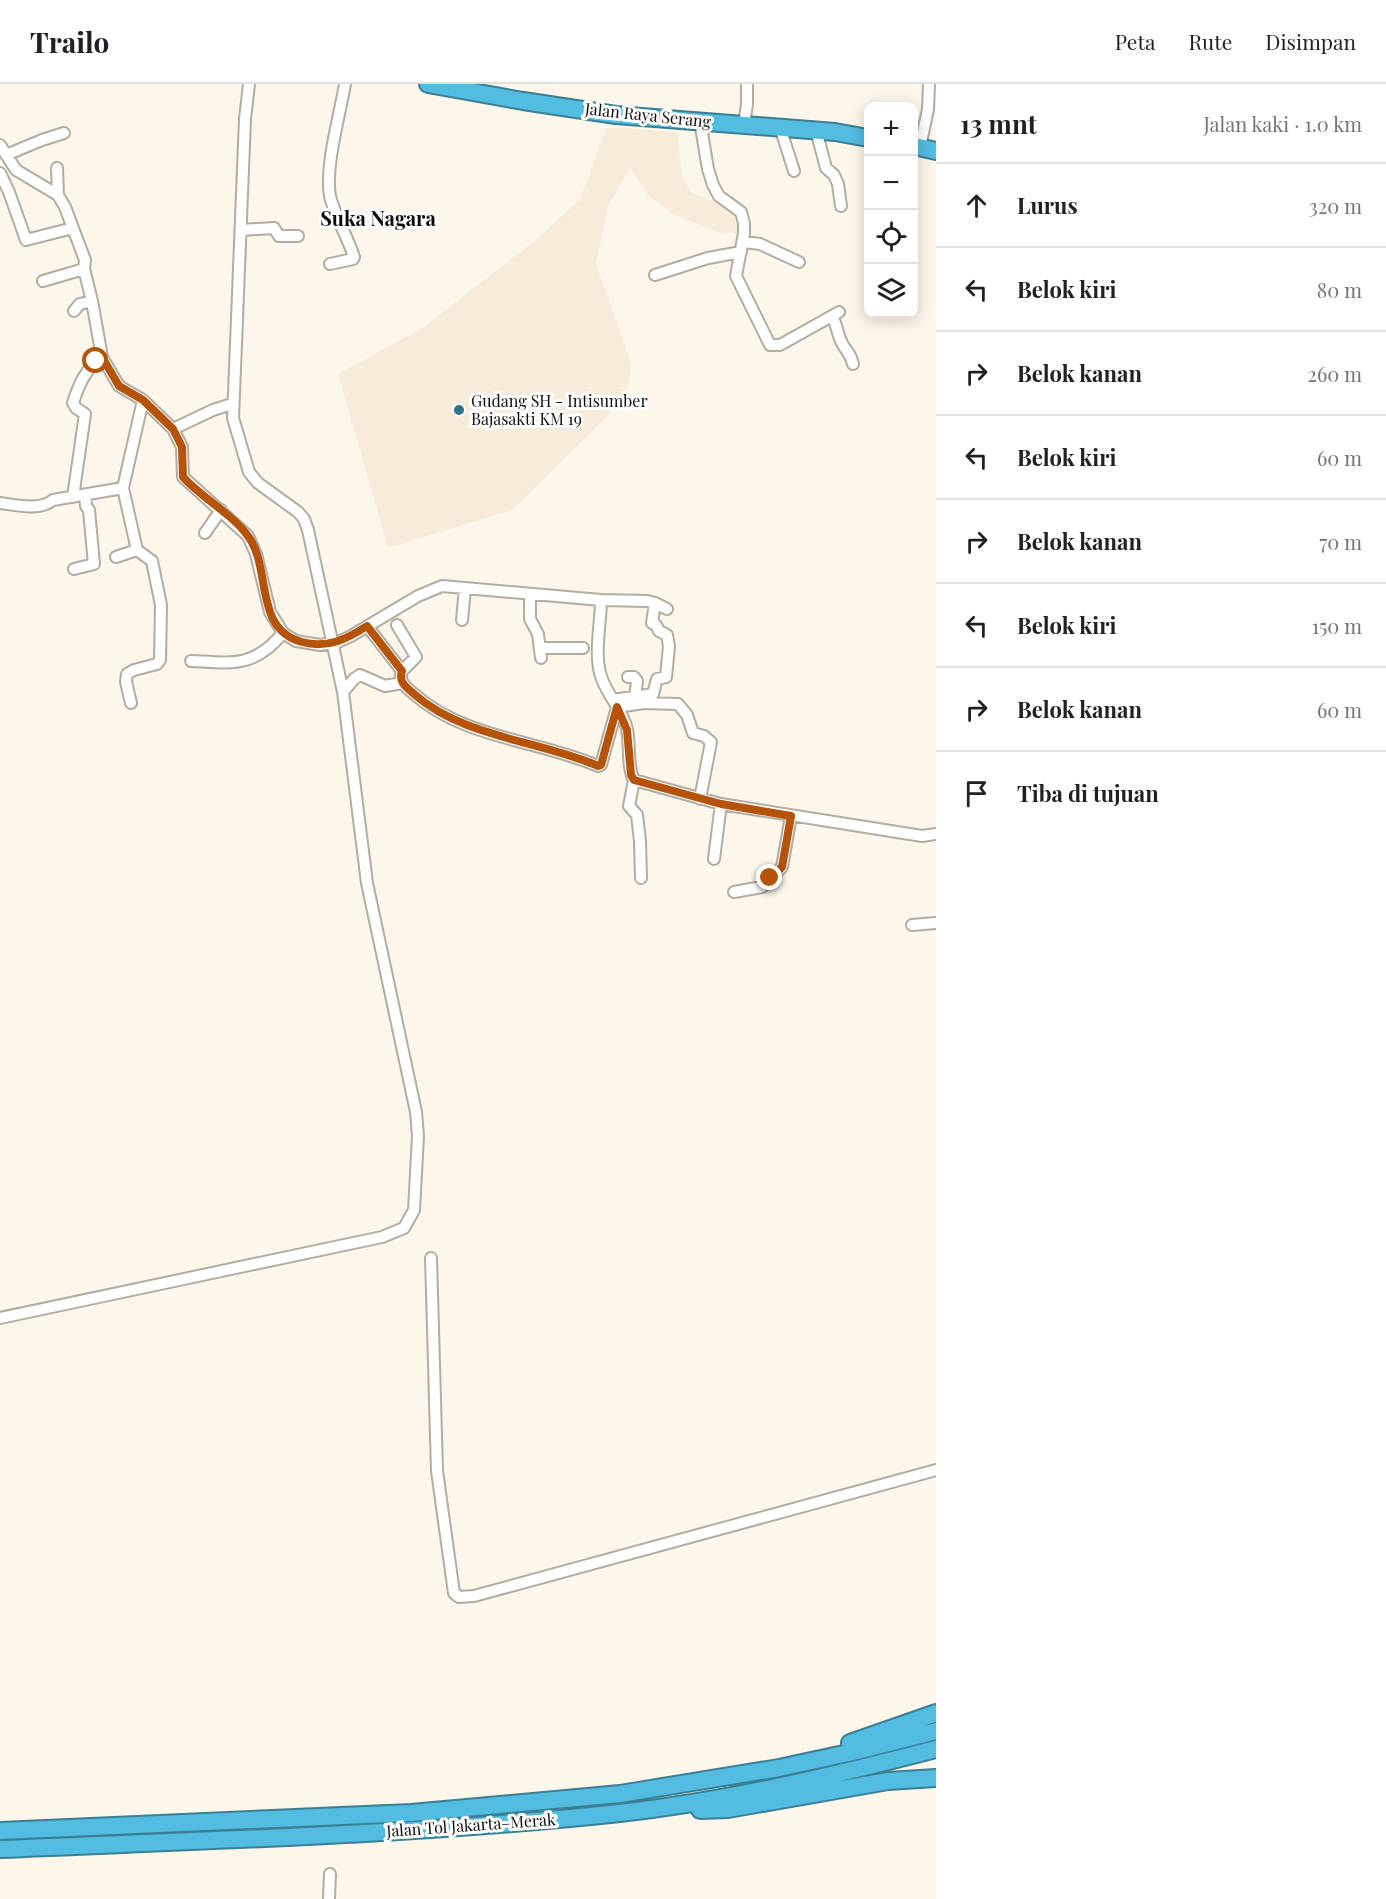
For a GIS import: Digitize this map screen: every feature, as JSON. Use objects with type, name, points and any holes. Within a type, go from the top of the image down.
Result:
[{"type":"highway","name":"Jalan Raya Serang","points":[[428,84],[616,115],[816,130],[864,137]]},
{"type":"highway","points":[[779,1768],[936,1713]]},
{"type":"highway","name":"Jalan Tol Jakarta–Merak","points":[[0,1831],[411,1813],[620,1794],[779,1768],[936,1731]]},
{"type":"highway","name":"Jalan Tol Jakarta–Merak","points":[[0,1849],[417,1830],[621,1813],[816,1780],[936,1749]]},
{"type":"highway","points":[[621,1813],[728,1809],[888,1781],[936,1778]]},
{"type":"street","points":[[0,1318],[382,1237],[404,1228],[414,1210],[418,1136],[416,1112],[367,883],[343,692],[306,525],[298,512],[258,483],[249,472],[235,430],[232,405],[245,119],[249,84]]},
{"type":"street","points":[[330,264],[354,257],[331,199],[329,186],[335,132],[345,84]]},
{"type":"street","points":[[744,124],[747,84]]},
{"type":"street","points":[[923,148],[931,87]]},
{"type":"street","points":[[700,121],[708,169],[713,184],[719,196],[741,212],[744,223],[736,276],[772,346],[780,345],[835,314],[841,342],[850,353],[853,364]]},
{"type":"street","points":[[780,127],[794,171]]},
{"type":"street","points":[[816,130],[826,168],[834,175],[838,184],[841,206]]},
{"type":"street","points":[[6,155],[42,140],[64,134]]},
{"type":"street","points":[[0,145],[20,173],[58,195]]},
{"type":"street","points":[[13,166],[0,173],[26,240],[74,228]]},
{"type":"street","points":[[57,168],[58,195],[74,228],[85,260],[84,269],[102,357],[119,386],[143,400],[173,429],[182,447],[183,477],[221,510],[250,540],[256,554],[268,605],[283,633],[307,644],[333,644],[428,591],[446,586],[655,603],[668,609]]},
{"type":"street","points":[[241,230],[274,228],[279,236],[298,237]]},
{"type":"street","points":[[654,275],[742,247],[760,244],[799,262]]},
{"type":"street","points":[[44,281],[84,269]]},
{"type":"street","points":[[74,311],[80,304],[92,301]]},
{"type":"street","points":[[73,496],[85,415],[84,411],[75,407],[73,403],[87,371],[102,357]]},
{"type":"street","points":[[130,703],[126,682],[127,674],[157,664],[160,660],[162,634],[161,605],[152,561],[137,550],[123,488],[143,400]]},
{"type":"street","points":[[173,429],[213,410],[232,405]]},
{"type":"street","points":[[0,503],[40,505],[53,500],[123,488]]},
{"type":"street","points":[[74,569],[94,564],[89,510],[86,506],[85,495]]},
{"type":"street","points":[[205,533],[221,510]]},
{"type":"street","points":[[116,557],[137,550]]},
{"type":"street","points":[[462,620],[465,588]]},
{"type":"street","points":[[530,594],[530,619],[538,634],[541,653],[561,647],[583,648]]},
{"type":"street","points":[[602,600],[598,669],[627,730],[631,775],[634,780],[629,804],[637,815],[641,878]]},
{"type":"street","points":[[615,703],[653,694],[657,679],[666,677],[669,646],[667,634],[659,631],[652,623],[655,603]]},
{"type":"street","points":[[397,625],[416,658],[402,671],[402,683],[442,715],[467,725],[598,766],[601,765],[615,703]]},
{"type":"street","points":[[367,626],[402,671]]},
{"type":"street","points":[[191,661],[237,663],[268,649],[283,633]]},
{"type":"street","points":[[415,653],[426,649]]},
{"type":"street","points":[[343,692],[358,675],[385,686],[402,683]]},
{"type":"street","points":[[628,677],[634,677],[637,681],[635,697]]},
{"type":"street","points":[[615,703],[672,702],[683,708],[693,733],[704,736],[711,742],[700,799]]},
{"type":"street","points":[[634,780],[721,804],[922,836],[936,834]]},
{"type":"street","points":[[714,859],[721,804]]},
{"type":"street","points":[[734,892],[762,887],[782,867],[791,816]]},
{"type":"street","points":[[912,924],[936,922]]},
{"type":"street","points":[[430,1258],[437,1471],[454,1593],[459,1597],[474,1596],[936,1470]]},
{"type":"street","points":[[329,1899],[330,1874]]},
{"type":"shaded area","points":[[607,127],[677,132],[682,176],[691,192],[736,215],[737,233],[716,232],[671,213],[649,196],[630,168],[608,206],[596,264],[631,363],[628,388],[606,417],[512,510],[388,548],[338,374],[421,329],[536,240],[580,199]]},
{"type":"place","name":"Gudang SH - Intisumber Bajasakti KM 19","points":[[459,410]]},
{"type":"district","name":"Suka Nagara","points":[[378,219]]},
{"type":"route","points":[[96,361],[102,357],[119,386],[143,400],[166,420],[182,447],[183,477],[248,536],[256,554],[270,612],[283,633],[297,641],[320,645],[338,642],[367,626],[402,671],[402,683],[442,715],[598,766],[601,765],[617,707],[626,724],[630,746],[631,775],[634,780],[721,804],[791,816],[782,867],[770,878]]}]
